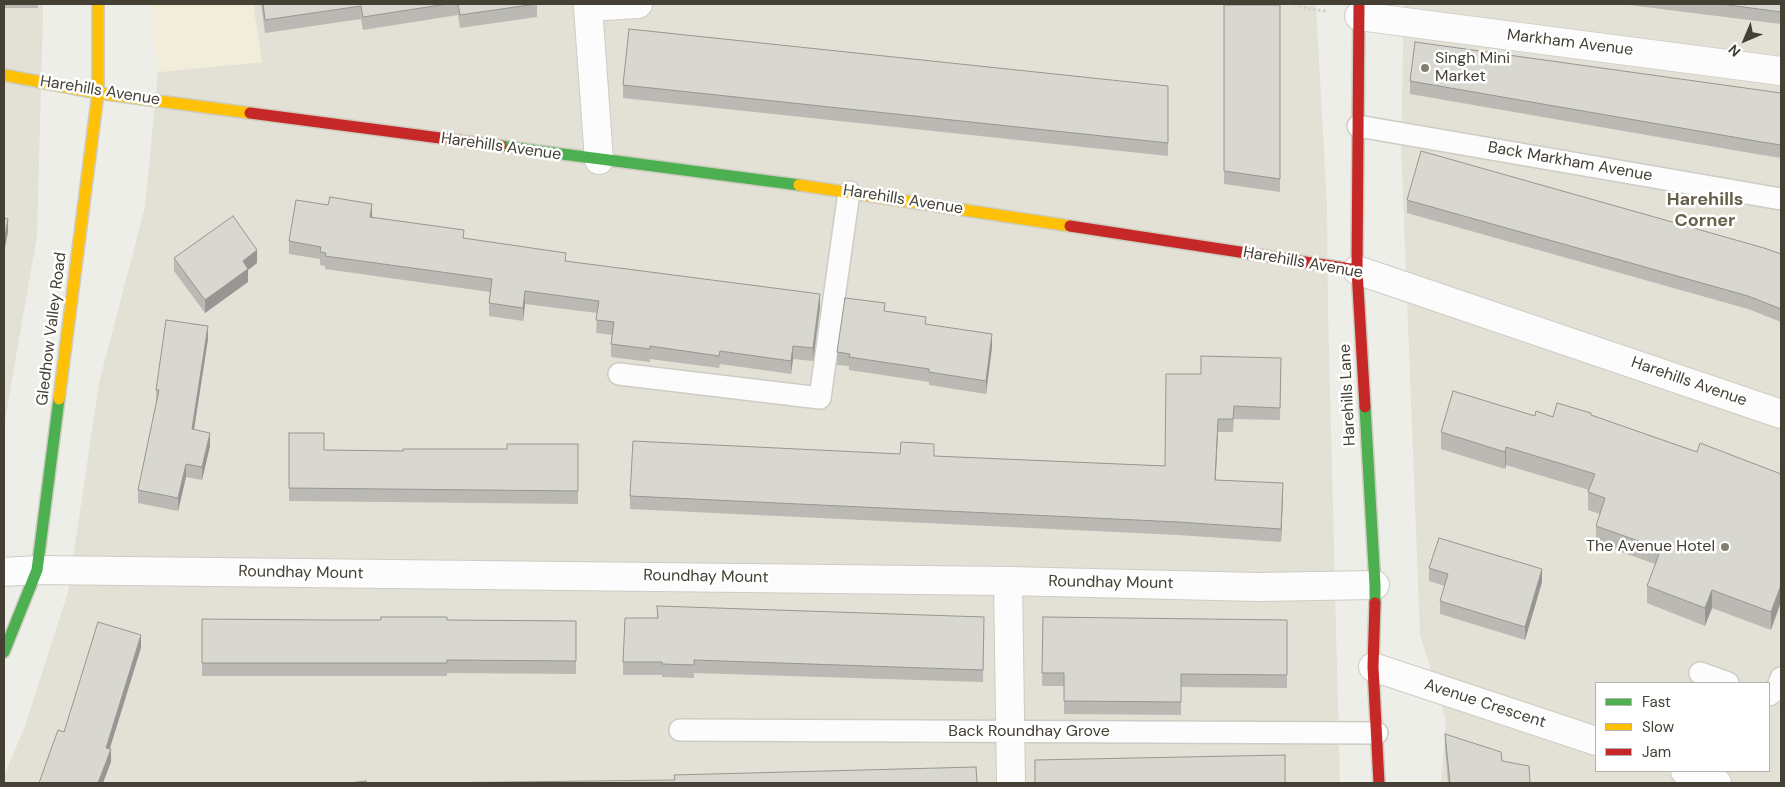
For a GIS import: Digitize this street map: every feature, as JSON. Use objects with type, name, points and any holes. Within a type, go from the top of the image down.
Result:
[{"type":"street","name":"Gledhow Valley Road","points":[[4,652],[38,570],[98,93],[98,4]]},
{"type":"street","points":[[599,160],[588,7],[638,4]]},
{"type":"street","name":"Markham Avenue","points":[[1359,10],[1781,71]]},
{"type":"street","name":"Harehills Lane","points":[[1359,10],[1357,270],[1375,585],[1374,667],[1379,783]]},
{"type":"street","name":"Harehills Avenue","points":[[4,75],[98,93],[849,192],[1357,270],[1781,414]]},
{"type":"street","name":"Roundhay Mount","points":[[4,572],[38,570],[1008,581],[1258,587],[1375,585]]},
{"type":"street","points":[[1008,581],[1011,783]]},
{"type":"street","name":"Avenue Crescent","points":[[1374,667],[1595,741]]},
{"type":"street","points":[[1688,772],[1717,783]]},
{"type":"lane","name":"Back Markham Avenue","points":[[1358,126],[1781,199]]},
{"type":"lane","points":[[619,374],[820,398],[849,192]]},
{"type":"lane","points":[[1700,674],[1725,682]]},
{"type":"lane","points":[[1770,694],[1777,689],[1781,678]]},
{"type":"lane","name":"Back Roundhay Grove","points":[[680,730],[1377,733]]},
{"type":"shaded area","points":[[4,4],[43,4],[43,16],[37,236],[4,426]]},
{"type":"shaded area","points":[[150,4],[253,4],[262,62],[158,72]]},
{"type":"shaded area","points":[[253,4],[1316,4],[1327,206],[1340,783],[4,783],[4,776],[25,726],[68,592],[99,383],[145,207],[158,72],[262,62]]},
{"type":"shaded area","points":[[1404,4],[1781,4],[1781,783],[1441,783],[1446,720],[1420,634],[1401,145]]},
{"type":"building","points":[[263,4],[447,4],[363,17],[361,6],[265,20]]},
{"type":"building","points":[[458,4],[536,4],[460,15]]},
{"type":"building","points":[[1721,4],[1781,4],[1781,12]]},
{"type":"building","points":[[1224,5],[1280,5],[1280,179],[1224,171]]},
{"type":"building","points":[[629,29],[1168,86],[1168,143],[623,85]]},
{"type":"building","points":[[1415,42],[1781,93],[1781,145],[1410,81]]},
{"type":"building","points":[[1421,151],[1781,254],[1781,309],[1748,296],[1407,200]]},
{"type":"building","points":[[330,197],[372,204],[370,217],[464,230],[463,238],[566,253],[565,261],[820,294],[813,348],[793,346],[791,361],[720,351],[719,356],[650,346],[650,349],[611,344],[614,322],[596,320],[599,301],[525,291],[523,308],[489,303],[492,279],[325,256],[326,253],[320,252],[321,247],[289,241],[296,200],[328,205]]},
{"type":"building","points":[[233,216],[257,250],[243,261],[248,269],[205,300],[174,258]]},
{"type":"building","points":[[4,218],[8,219],[4,241]]},
{"type":"building","points":[[845,298],[885,303],[884,311],[926,317],[925,324],[992,334],[986,381],[929,372],[929,369],[849,357],[850,354],[837,352]]},
{"type":"building","points":[[166,320],[208,326],[192,429],[210,433],[202,467],[186,464],[178,498],[138,490],[159,390],[156,390]]},
{"type":"building","points":[[1201,356],[1281,358],[1280,408],[1234,406],[1233,419],[1218,419],[1215,480],[1283,483],[1281,529],[1178,522],[630,496],[633,441],[900,454],[901,442],[934,444],[934,456],[1165,466],[1166,374],[1201,374]]},
{"type":"building","points":[[1453,391],[1535,416],[1536,411],[1553,417],[1557,403],[1591,413],[1591,415],[1697,452],[1700,443],[1781,474],[1781,585],[1771,612],[1712,590],[1705,608],[1647,586],[1661,549],[1596,526],[1605,498],[1588,492],[1595,474],[1506,447],[1505,452],[1441,432]]},
{"type":"building","points":[[289,433],[324,433],[324,450],[507,449],[507,444],[578,444],[578,491],[289,488]]},
{"type":"building","points":[[1439,538],[1542,569],[1525,627],[1440,601],[1448,574],[1429,568]]},
{"type":"building","points":[[657,606],[984,617],[983,670],[694,660],[694,665],[662,664],[662,662],[623,662],[625,618],[658,618]]},
{"type":"building","points":[[381,617],[447,617],[447,620],[576,621],[576,661],[447,660],[447,663],[202,663],[202,619],[381,620]]},
{"type":"building","points":[[1043,617],[1287,620],[1287,675],[1181,674],[1181,702],[1064,701],[1064,673],[1042,673]]},
{"type":"building","points":[[98,622],[141,635],[106,748],[111,749],[98,783],[39,783],[58,730],[64,732]]},
{"type":"building","points":[[1445,734],[1501,752],[1502,761],[1529,766],[1530,783],[1450,783]]},
{"type":"building","points":[[1285,755],[1285,783],[1035,783],[1035,760]]},
{"type":"building","points":[[976,767],[977,783],[425,783],[675,780],[674,775]]},
{"type":"building","points":[[366,781],[366,783],[349,783]]},
{"type":"traffic: fast","points":[[501,146],[799,185]]},
{"type":"traffic: fast","points":[[4,652],[37,570],[59,399]]},
{"type":"traffic: fast","points":[[1365,407],[1375,603]]},
{"type":"traffic: slow","points":[[59,399],[98,93],[98,4]]},
{"type":"traffic: slow","points":[[4,75],[98,93],[250,113]]},
{"type":"traffic: slow","points":[[799,185],[1070,226]]},
{"type":"traffic: jam","points":[[1359,4],[1357,270],[1365,407]]},
{"type":"traffic: jam","points":[[250,113],[501,146]]},
{"type":"traffic: jam","points":[[1070,226],[1357,270]]},
{"type":"traffic: jam","points":[[1375,603],[1373,667],[1379,783]]},
{"type":"place","name":"Singh Mini Market","points":[[1425,68]]},
{"type":"place","name":"The Avenue Hotel","points":[[1725,547]]},
{"type":"district","name":"Harehills Corner","points":[[1705,210]]}]
